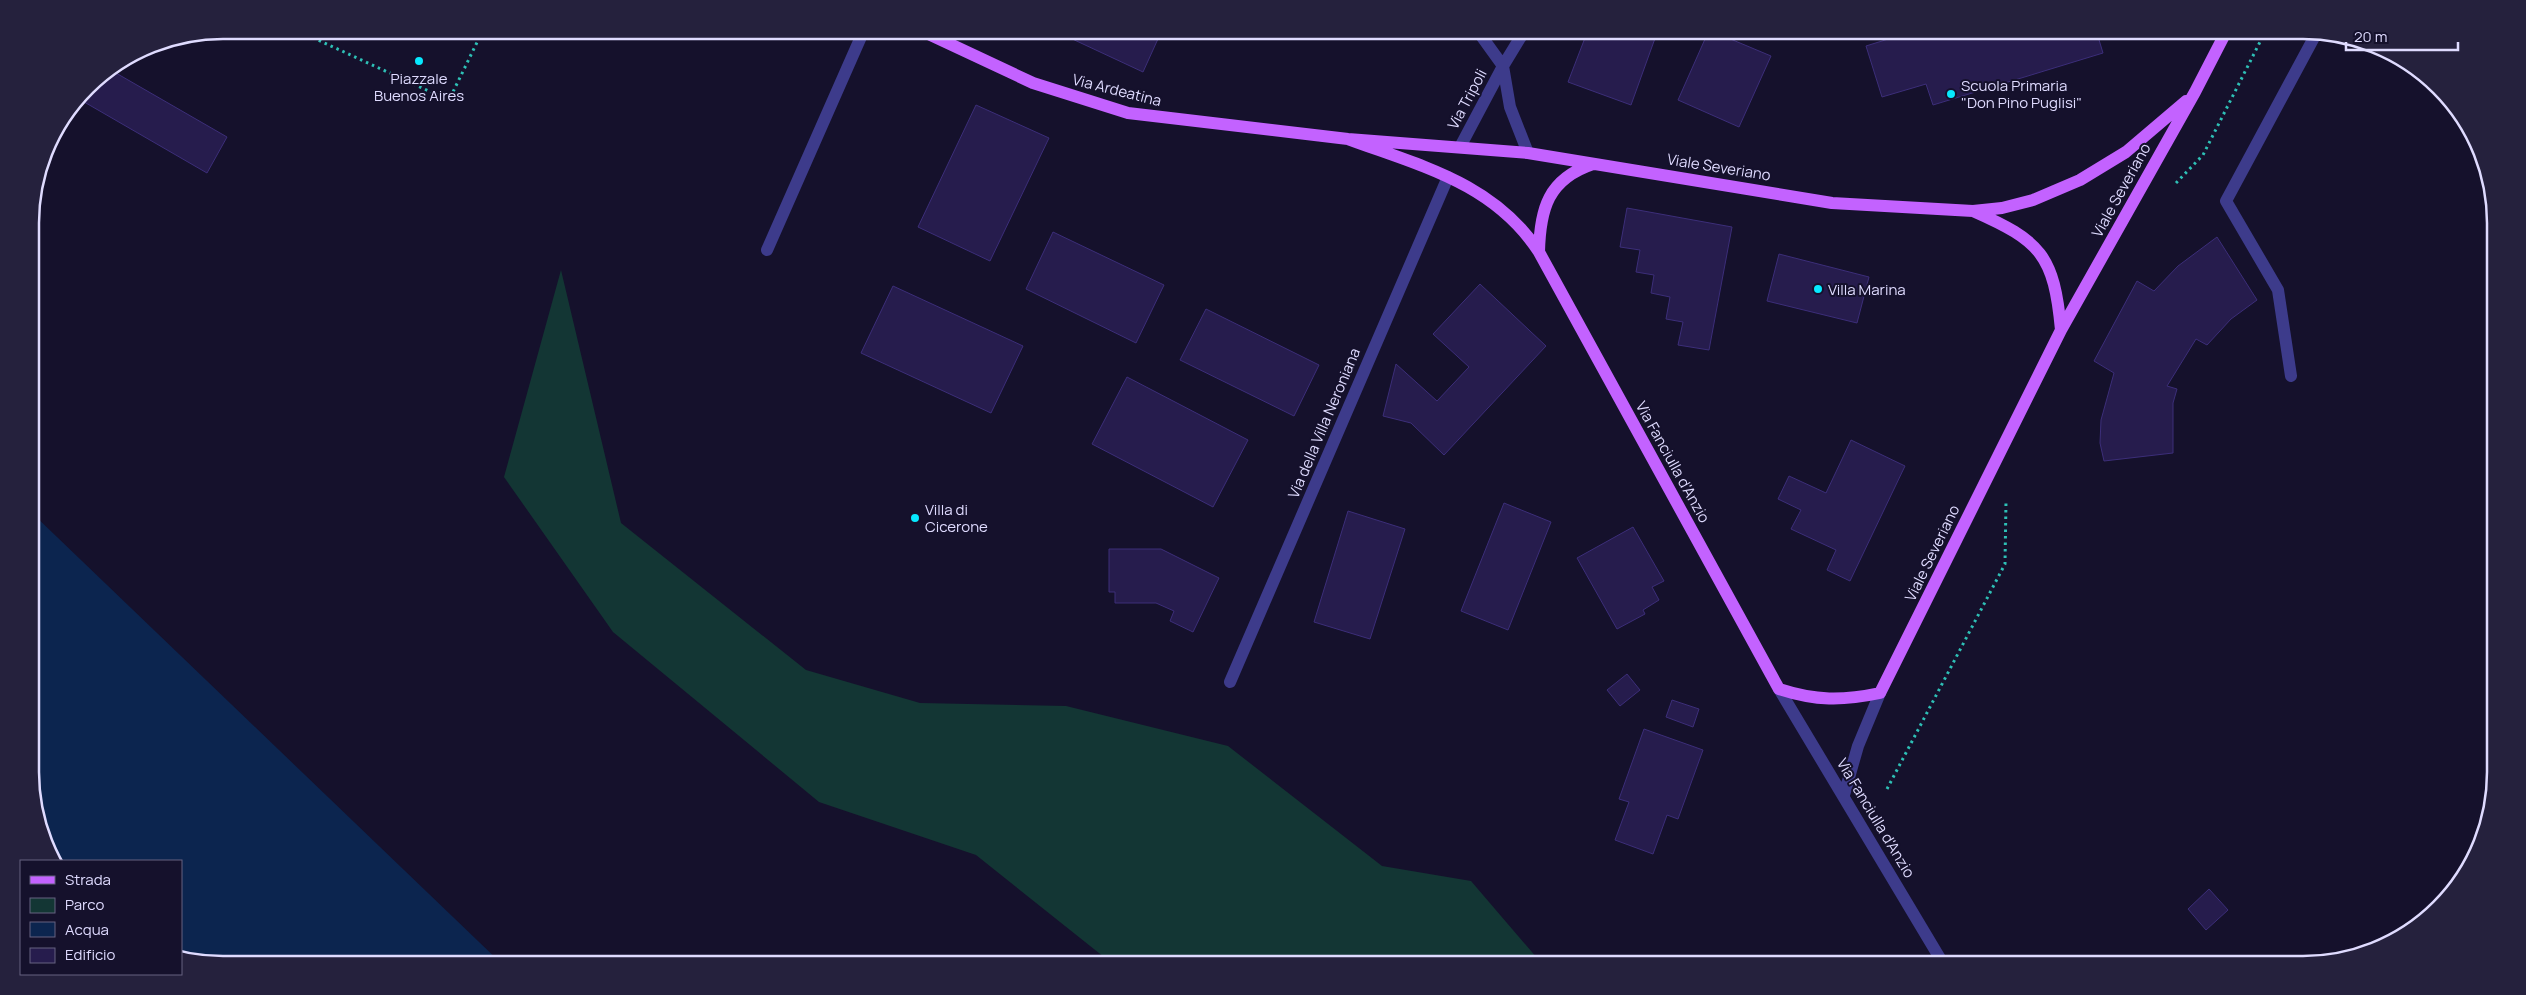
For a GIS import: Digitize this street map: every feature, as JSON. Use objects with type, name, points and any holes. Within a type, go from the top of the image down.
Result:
[{"type":"main road","name":"Via Ardeatina","points":[[940,39],[1033,82],[1110,108],[1169,119],[1348,139],[1460,147]]},
{"type":"main road","name":"Viale Severiano","points":[[1880,693],[2061,330],[2195,92],[2222,39]]},
{"type":"main road","name":"Viale Severiano","points":[[1460,147],[1528,153],[1832,202],[1973,211],[2002,208],[2033,200],[2080,180],[2126,152],[2160,125],[2195,92]]},
{"type":"main road","name":"Via Ardeatina","points":[[1348,139],[1448,177]]},
{"type":"main road","points":[[1539,252],[1541,220],[1550,194],[1573,172],[1594,163]]},
{"type":"main road","name":"Via Fanciulla d'Anzio","points":[[1448,177],[1498,205],[1521,227],[1539,252],[1778,689]]},
{"type":"main road","name":"Viale Severiano","points":[[1973,211],[2012,229],[2039,250],[2054,283],[2061,330]]},
{"type":"main road","points":[[1778,689],[1825,700],[1839,700],[1880,693]]},
{"type":"street","points":[[767,250],[860,39]]},
{"type":"street","points":[[1484,39],[1503,66]]},
{"type":"street","name":"Via Tripoli","points":[[1460,147],[1520,39]]},
{"type":"street","points":[[2291,376],[2278,290],[2226,201],[2313,39]]},
{"type":"street","name":"Via Tripoli","points":[[1503,66],[1510,107],[1528,153]]},
{"type":"street","name":"Via della Villa Neroniana","points":[[1230,682],[1448,177]]},
{"type":"street","name":"Via Fanciulla d'Anzio","points":[[1778,689],[1844,795],[1939,956]]},
{"type":"street","name":"Viale Severiano","points":[[1844,795],[1858,746],[1880,693]]},
{"type":"path","points":[[317,39],[444,98],[452,94],[479,39]]},
{"type":"path","points":[[2169,190],[2202,155],[2261,39]]},
{"type":"path","points":[[1887,789],[2004,564],[2007,497]]},
{"type":"green space","points":[[561,270],[621,523],[806,670],[920,703],[1066,706],[1228,746],[1382,866],[1471,881],[1535,956],[1103,956],[976,855],[819,802],[613,632],[504,477]]},
{"type":"water","points":[[39,520],[494,956],[210,956],[186,953],[182,952],[182,860],[61,860],[48,832],[42,809],[39,785]]},
{"type":"building","points":[[1072,39],[1158,39],[1143,72]]},
{"type":"building","points":[[1585,39],[1655,39],[1631,105],[1568,82]]},
{"type":"building","points":[[1705,39],[1730,39],[1771,56],[1739,127],[1678,100]]},
{"type":"building","points":[[1888,39],[2099,39],[2103,53],[1933,105],[1926,84],[1882,97],[1866,46]]},
{"type":"building","points":[[116,73],[227,137],[207,173],[84,102],[101,84]]},
{"type":"building","points":[[976,105],[1049,138],[990,261],[918,227]]},
{"type":"building","points":[[1627,208],[1732,227],[1709,350],[1678,345],[1683,322],[1666,319],[1670,297],[1651,293],[1654,275],[1636,272],[1640,250],[1620,247]]},
{"type":"building","points":[[1053,232],[1164,285],[1136,343],[1026,289]]},
{"type":"building","points":[[2217,237],[2257,300],[2231,319],[2207,345],[2196,339],[2167,386],[2177,389],[2173,403],[2173,453],[2104,461],[2100,443],[2101,420],[2114,373],[2094,361],[2137,281],[2154,291],[2178,266]]},
{"type":"building","name":"Villa Marina","points":[[1779,254],[1869,277],[1857,323],[1767,301]]},
{"type":"building","points":[[1480,284],[1546,346],[1444,455],[1411,423],[1383,416],[1396,364],[1437,401],[1469,367],[1433,334]]},
{"type":"building","points":[[893,286],[1023,346],[991,413],[861,353]]},
{"type":"building","points":[[1206,309],[1319,365],[1294,416],[1180,360]]},
{"type":"building","points":[[1127,377],[1248,440],[1213,507],[1092,444]]},
{"type":"building","points":[[1851,440],[1905,466],[1850,581],[1827,570],[1836,550],[1791,529],[1801,510],[1778,499],[1789,476],[1826,493]]},
{"type":"building","points":[[1504,503],[1551,522],[1508,630],[1461,611]]},
{"type":"building","points":[[1348,511],[1405,529],[1370,639],[1314,622]]},
{"type":"building","points":[[1633,527],[1664,581],[1652,587],[1659,600],[1643,610],[1645,614],[1617,629],[1577,558]]},
{"type":"building","points":[[1109,549],[1161,549],[1219,578],[1193,632],[1170,621],[1174,611],[1156,603],[1115,603],[1115,592],[1109,592]]},
{"type":"building","points":[[1627,674],[1640,690],[1620,706],[1607,690]]},
{"type":"building","points":[[1672,700],[1699,709],[1693,727],[1666,717]]},
{"type":"building","points":[[1644,729],[1703,750],[1678,819],[1667,815],[1653,854],[1615,840],[1629,802],[1619,799]]},
{"type":"building","points":[[2209,889],[2228,910],[2206,930],[2188,909]]},
{"type":"place","name":"Piazzale Buenos Aires","points":[[419,61]]},
{"type":"place","name":"Scuola Primaria \"Don Pino Puglisi\"","points":[[1951,94]]},
{"type":"place","name":"Villa Marina","points":[[1818,289]]},
{"type":"place","name":"Villa di Cicerone","points":[[915,518]]}]
